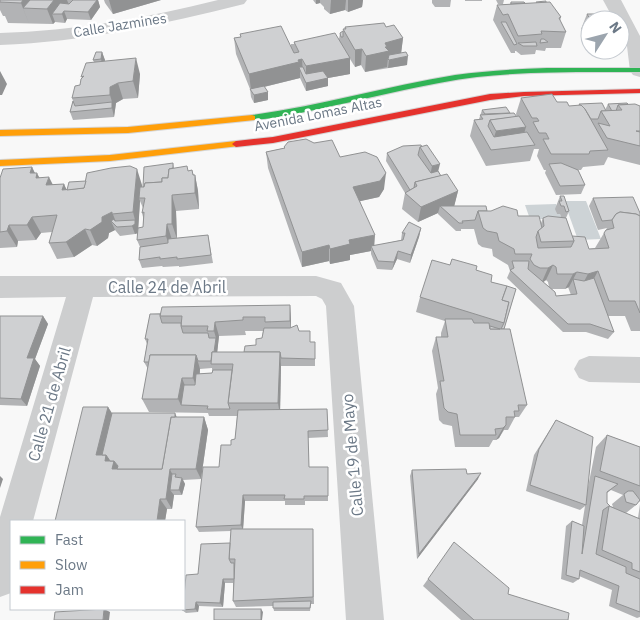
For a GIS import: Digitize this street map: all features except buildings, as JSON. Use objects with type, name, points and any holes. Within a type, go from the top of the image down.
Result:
[{"type":"main road","name":"Avenida Lomas Altas","points":[[0,133],[99,132],[186,126],[257,118],[452,78],[519,71],[640,70]]},
{"type":"main road","name":"Avenida Lomas Altas","points":[[0,163],[110,158],[273,140],[490,97],[524,94],[640,91]]},
{"type":"street","name":"Calle Jazmines","points":[[0,39],[68,34],[108,28],[174,17],[238,0]]},
{"type":"street","points":[[612,0],[638,48],[640,70]]},
{"type":"street","name":"Calle 24 de Abril","points":[[0,287],[316,286],[332,291]]},
{"type":"street","name":"Calle 21 de Abril","points":[[16,520],[82,287]]},
{"type":"street","name":"Calle 19 de Mayo","points":[[332,291],[340,306],[365,620]]},
{"type":"street","points":[[589,369],[640,370]]},
{"type":"street","points":[[0,579],[10,543]]},
{"type":"shaded area","points":[[564,201],[586,201],[601,239],[578,240]]},
{"type":"shaded area","points":[[556,204],[557,214],[560,214],[562,219],[530,219],[525,205]]},
{"type":"traffic: fast","points":[[252,118],[303,110],[429,83],[477,75],[547,70],[640,70]]},
{"type":"traffic: slow","points":[[0,133],[128,130],[252,118]]},
{"type":"traffic: slow","points":[[0,163],[110,158],[236,144]]},
{"type":"traffic: jam","points":[[236,144],[273,140],[490,97],[524,94],[640,91]]}]
